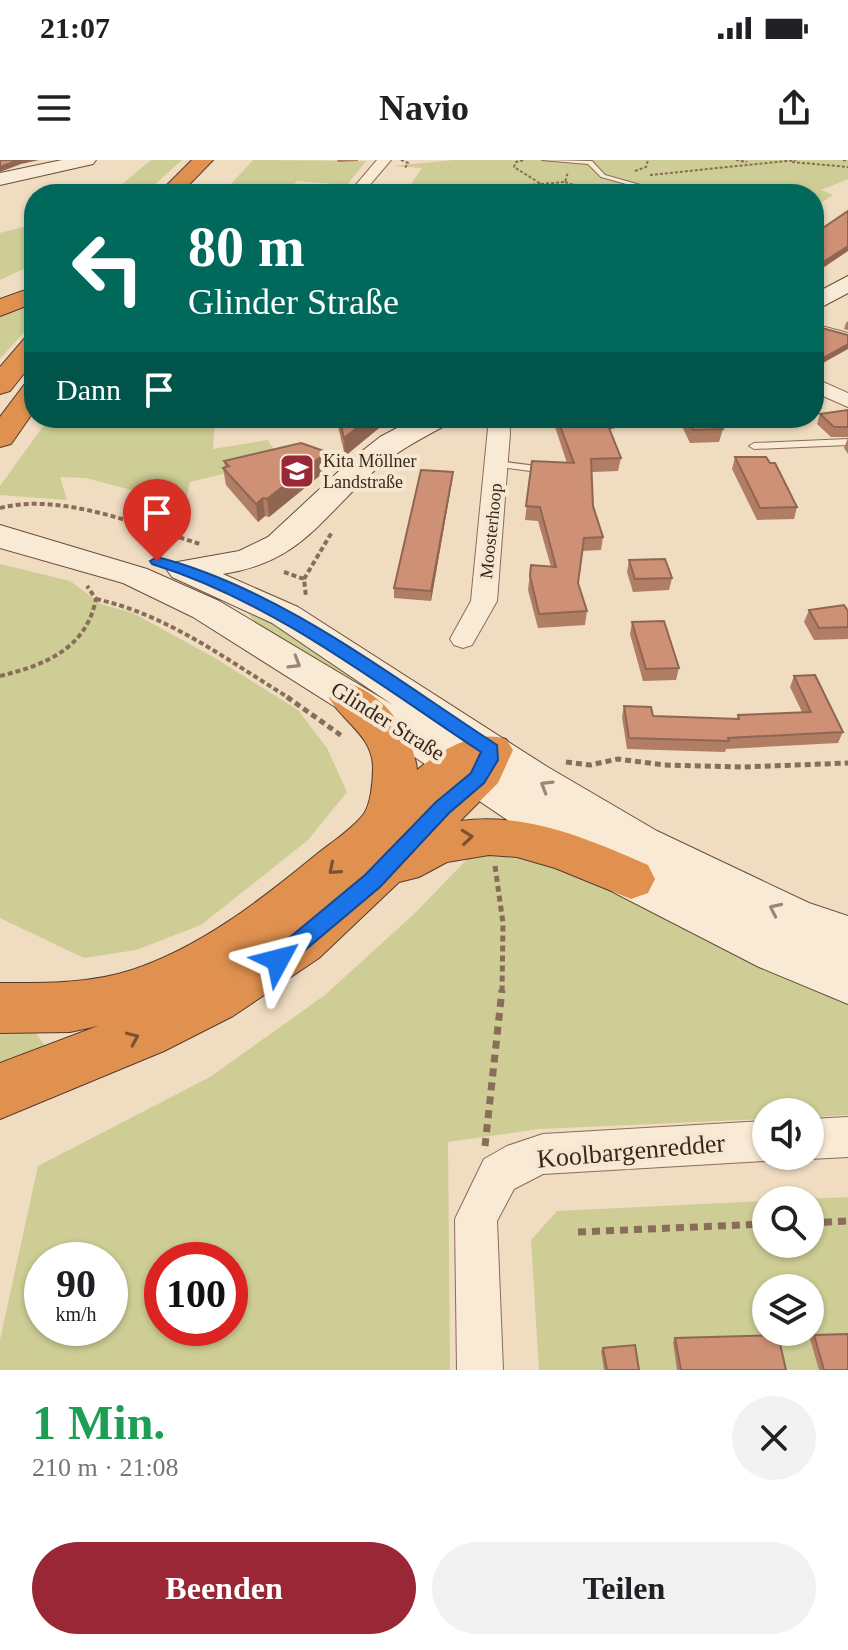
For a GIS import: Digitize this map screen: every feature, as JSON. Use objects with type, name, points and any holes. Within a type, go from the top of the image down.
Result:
[{"type":"highway","points":[[187,184],[211,171]]},
{"type":"highway","points":[[0,308],[24,298]]},
{"type":"highway","points":[[0,385],[24,356]]},
{"type":"highway","points":[[0,438],[24,405]]},
{"type":"highway","points":[[350,698],[385,732],[394,755],[396,781],[386,824]]},
{"type":"highway","points":[[0,1008],[56,1009],[94,1004],[136,993],[188,972],[282,914],[386,824],[474,764]]},
{"type":"highway","points":[[0,1091],[119,1044],[212,1000],[278,960],[372,881],[442,808],[474,764]]},
{"type":"highway","points":[[372,881],[434,845],[464,836],[490,835],[547,845],[631,879]]},
{"type":"main road","points":[[0,179],[87,160]]},
{"type":"main road","points":[[824,299],[846,288]]},
{"type":"main road","points":[[218,600],[268,558],[363,465],[390,443],[419,428]]},
{"type":"main road","name":"Glinder Straße","points":[[0,532],[34,528],[103,544],[195,558],[218,600],[350,698],[474,764],[781,912],[848,937]]},
{"type":"main road","name":"Glinder Straße","points":[[0,532],[17,543],[218,600],[285,615],[474,764],[631,879],[776,952],[848,981]]},
{"type":"main road","points":[[195,558],[268,558]]},
{"type":"main road","points":[[268,558],[272,585],[285,615]]},
{"type":"street","points":[[364,184],[384,160]]},
{"type":"street","points":[[824,389],[848,401]]},
{"type":"street","name":"Moosterhoop","points":[[463,639],[484,601],[499,428]]},
{"type":"street","points":[[824,1138],[848,1137]]},
{"type":"street","name":"Koolbargenredder","points":[[499,1174],[543,1154],[752,1142]]},
{"type":"street","points":[[480,1370],[476,1219],[499,1174]]},
{"type":"lane","points":[[545,160],[590,162],[603,176],[633,184]]},
{"type":"lane","points":[[824,329],[848,336]]},
{"type":"lane","points":[[754,446],[848,442]]},
{"type":"lane","points":[[497,464],[545,470]]},
{"type":"path","points":[[400,160],[408,163],[405,168]]},
{"type":"path","points":[[524,160],[516,162],[514,167],[541,184],[547,184]]},
{"type":"path","points":[[736,160],[756,164]]},
{"type":"path","points":[[791,162],[796,160]]},
{"type":"path","points":[[843,160],[848,161]]},
{"type":"path","points":[[687,169],[791,162],[848,167]]},
{"type":"path","points":[[565,182],[571,184]]},
{"type":"path","points":[[0,508],[15,504],[89,509],[195,558]]},
{"type":"path","points":[[0,676],[24,671],[65,652],[88,631],[96,599],[105,600],[144,613],[228,660],[299,705],[349,743]]},
{"type":"path","points":[[563,762],[590,765],[618,759],[664,765],[742,767],[848,763]]},
{"type":"path","points":[[492,855],[503,923],[504,974],[484,1152],[499,1174]]},
{"type":"path","points":[[824,1222],[848,1221]]},
{"type":"path","points":[[578,1232],[752,1225]]},
{"type":"green space","points":[[151,160],[182,160],[155,184],[122,184]]},
{"type":"green space","points":[[253,160],[366,161],[348,184],[297,181],[294,184],[231,184]]},
{"type":"green space","points":[[454,160],[848,160],[848,179],[824,189],[824,184],[411,184],[422,168],[392,166]]},
{"type":"green space","points":[[824,191],[833,195],[824,201]]},
{"type":"green space","points":[[24,227],[24,269],[0,280],[0,233]]},
{"type":"green space","points":[[24,301],[24,332],[0,359],[0,311]]},
{"type":"green space","points":[[42,428],[214,428],[213,449],[268,440],[280,460],[190,482],[185,504],[86,478],[60,477],[67,500],[0,495],[0,486]]},
{"type":"green space","points":[[0,564],[70,581],[101,604],[133,613],[215,658],[298,710],[327,748],[347,792],[308,840],[201,925],[136,950],[84,958],[0,918]]},
{"type":"green space","points":[[249,608],[453,743],[259,629],[247,611]]},
{"type":"green space","points":[[477,849],[558,861],[848,1001],[848,1115],[824,1116],[824,1098],[752,1098],[752,1120],[539,1129],[448,1142],[450,1370],[0,1370],[0,1340],[38,1166],[210,1077],[325,995],[414,914]]},
{"type":"green space","points":[[0,1027],[33,1029],[52,1056],[0,1074]]},
{"type":"green space","points":[[848,1197],[848,1370],[539,1370],[531,1240],[557,1211],[752,1202],[752,1258],[824,1258],[824,1198]]},
{"type":"building","points":[[0,160],[18,160],[0,167]]},
{"type":"building","points":[[848,211],[848,246],[824,262],[824,227]]},
{"type":"building","points":[[824,329],[848,335],[848,344],[824,357]]},
{"type":"building","points":[[848,410],[848,427],[834,427],[824,418],[824,413]]},
{"type":"building","points":[[342,428],[356,428],[344,438]]},
{"type":"building","points":[[561,428],[609,428],[621,458],[591,459],[593,506],[603,537],[584,538],[578,583],[587,611],[539,614],[530,576],[531,565],[556,567],[540,507],[526,506],[532,461],[574,463]]},
{"type":"building","points":[[692,428],[723,429],[693,430]]},
{"type":"building","points":[[301,443],[327,452],[267,499],[263,498],[256,504],[223,468],[229,466],[224,461]]},
{"type":"building","points":[[735,457],[766,457],[770,463],[775,463],[797,507],[760,508]]},
{"type":"building","points":[[421,470],[453,472],[431,591],[394,588]]},
{"type":"building","points":[[665,559],[672,578],[635,579],[629,560]]},
{"type":"building","points":[[844,605],[848,611],[848,627],[819,628],[809,610]]},
{"type":"building","points":[[664,621],[679,668],[646,669],[632,622]]},
{"type":"building","points":[[815,675],[843,732],[728,738],[729,741],[629,738],[624,706],[651,707],[653,716],[739,719],[738,715],[811,712],[794,676]]},
{"type":"building","points":[[848,1334],[848,1370],[824,1370],[817,1346],[824,1346],[824,1335]]},
{"type":"building","points":[[752,1336],[752,1346],[781,1346],[786,1370],[681,1370],[675,1338]]},
{"type":"building","points":[[635,1345],[639,1370],[607,1370],[603,1348]]},
{"type":"place","name":"Kita Möllner Landstraße","points":[[297,471]]},
{"type":"route","points":[[157,561],[285,615],[491,750],[485,768],[477,778],[442,808],[372,881],[278,960]]}]
